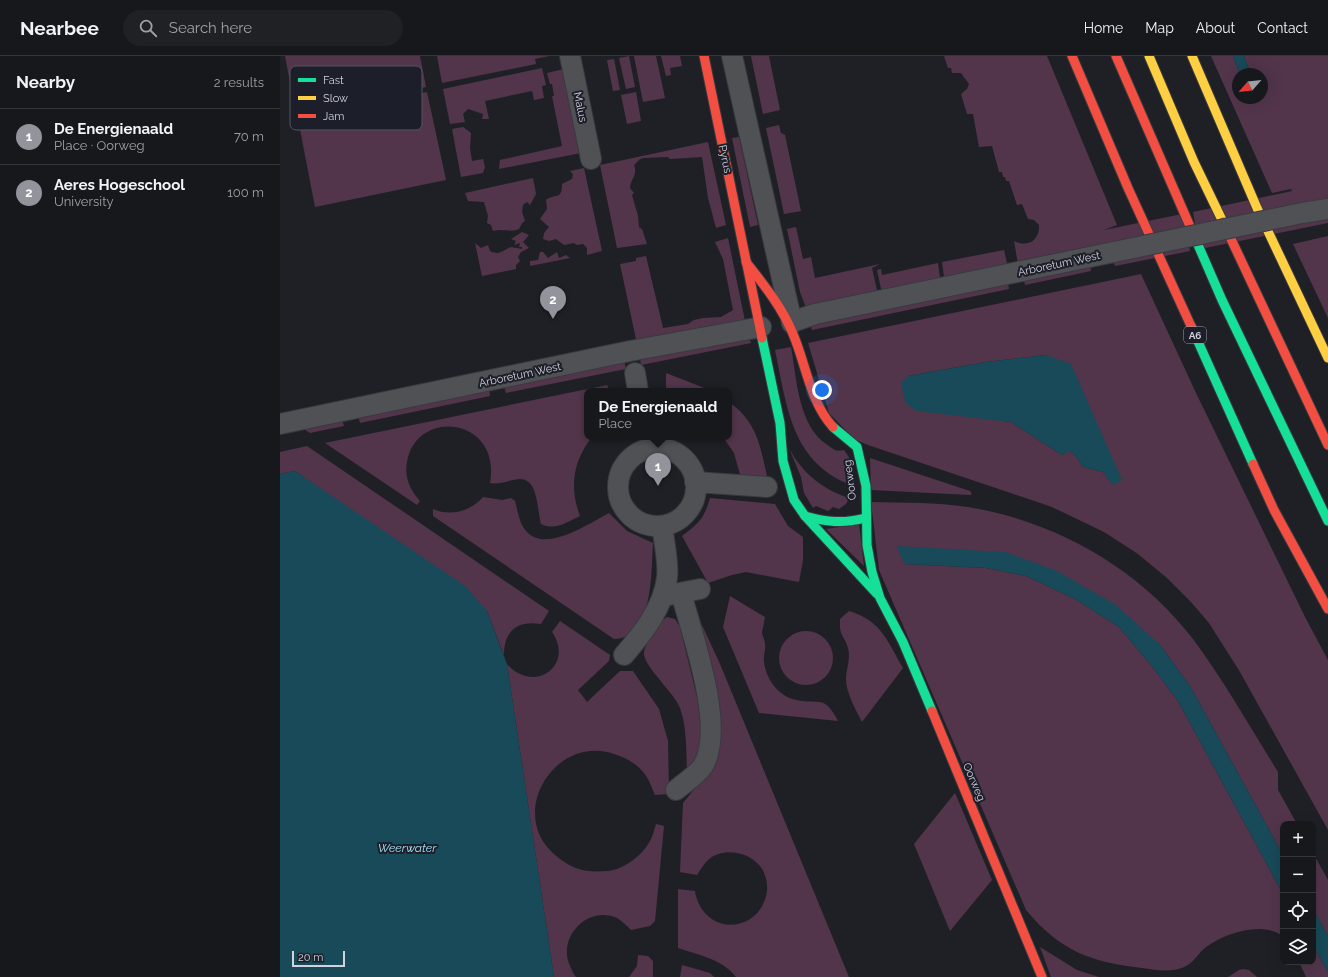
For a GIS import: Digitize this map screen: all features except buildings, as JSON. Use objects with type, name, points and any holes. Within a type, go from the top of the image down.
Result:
[{"type":"main road","name":"Pyrus","points":[[704,56],[762,336]]},
{"type":"main road","name":"A6","points":[[1072,56],[1128,188],[1274,510],[1328,609]]},
{"type":"main road","points":[[1116,56],[1222,300],[1328,521]]},
{"type":"main road","points":[[1149,56],[1194,162],[1328,445]]},
{"type":"main road","points":[[1192,56],[1238,165],[1286,272],[1328,358]]},
{"type":"main road","name":"Pyrus","points":[[746,262],[777,302],[794,331]]},
{"type":"main road","name":"Oorweg","points":[[794,331],[816,400],[828,422],[840,435],[857,447],[866,486],[865,518],[867,545],[880,598],[903,642],[1042,977]]},
{"type":"main road","name":"Oorweg","points":[[762,336],[780,423],[783,462],[794,500],[805,516],[880,598]]},
{"type":"main road","points":[[805,516],[827,522],[845,524],[865,518]]},
{"type":"street","name":"Malus","points":[[570,56],[591,159]]},
{"type":"street","points":[[732,56],[794,331]]},
{"type":"street","name":"Arboretum West","points":[[794,331],[815,314],[1302,213],[1328,209]]},
{"type":"street","points":[[762,336],[762,305],[777,256]]},
{"type":"street","name":"Arboretum West","points":[[280,424],[630,351],[762,336]]},
{"type":"street","points":[[648,443],[679,456],[692,472],[695,482],[695,493],[687,512],[671,524],[662,526],[644,524],[629,515],[620,500],[618,490],[621,472],[626,463],[648,443]]},
{"type":"street","points":[[695,482],[767,487]]},
{"type":"street","points":[[662,526],[667,577],[671,595],[708,692],[712,736],[703,766],[676,790]]},
{"type":"street","points":[[624,655],[644,632],[671,595],[700,589]]},
{"type":"shaded area","points":[[285,56],[420,56],[422,66],[290,66],[290,82]]},
{"type":"shaded area","points":[[437,56],[549,56],[535,59],[536,64],[442,83]]},
{"type":"shaded area","points":[[629,56],[635,87],[626,89],[619,58]]},
{"type":"shaded area","points":[[634,56],[656,56],[665,98],[643,102]]},
{"type":"shaded area","points":[[661,56],[680,56],[682,66],[670,68],[671,75],[666,76]]},
{"type":"shaded area","points":[[751,56],[769,56],[780,110],[763,114]]},
{"type":"shaded area","points":[[944,56],[1047,56],[1117,225],[1104,230],[1182,214],[1186,231],[1019,270],[1014,241],[1024,244],[1032,241],[1037,235],[1039,225],[1034,220],[1028,219],[1022,204],[1017,205],[1009,181],[1006,181],[1002,172],[999,172],[992,146],[979,147],[973,114],[967,114],[961,94],[967,89],[969,84],[961,73],[952,73],[951,68],[948,68]]},
{"type":"shaded area","points":[[1211,56],[1233,56],[1238,68],[1232,68],[1232,103]]},
{"type":"shaded area","points":[[1244,56],[1328,56],[1328,206],[1196,229],[1193,212],[1292,191],[1291,189],[1272,193],[1232,104],[1268,104],[1268,68],[1249,68]]},
{"type":"shaded area","points":[[614,59],[620,90],[613,91],[607,60]]},
{"type":"shaded area","points":[[422,66],[426,87],[422,88]]},
{"type":"shaded area","points":[[542,68],[546,85],[542,86],[544,98],[534,100],[532,91],[485,101],[489,119],[482,119],[483,114],[468,109],[463,114],[465,122],[450,124],[443,89]]},
{"type":"shaded area","points":[[564,69],[581,153],[499,169],[500,160],[562,146],[552,96],[554,96],[552,84],[550,84],[547,73]]},
{"type":"shaded area","points":[[427,92],[446,180],[315,207],[300,130],[422,130],[422,93]]},
{"type":"shaded area","points":[[636,92],[641,121],[627,124],[621,95]]},
{"type":"shaded area","points":[[779,125],[781,133],[785,135],[801,211],[784,214],[766,128]]},
{"type":"shaded area","points":[[463,127],[471,133],[470,148],[472,161],[483,159],[485,167],[483,173],[461,177],[452,129]]},
{"type":"shaded area","points":[[739,137],[758,225],[750,227],[732,138]]},
{"type":"shaded area","points":[[708,142],[726,225],[716,228],[708,198],[702,157],[670,159],[668,157],[644,158],[640,159],[634,165],[635,174],[630,188],[634,193],[632,195],[638,216],[639,227],[642,229],[647,244],[617,248],[600,165]]},
{"type":"shaded area","points":[[584,168],[602,251],[587,255],[587,248],[583,244],[577,245],[574,243],[564,245],[556,239],[549,241],[543,239],[544,233],[549,227],[540,219],[547,209],[546,200],[559,195],[561,193],[562,184],[572,179],[573,174],[570,171]]},
{"type":"shaded area","points":[[533,178],[536,194],[530,205],[527,202],[523,205],[522,212],[525,221],[519,229],[516,230],[493,231],[491,225],[487,223],[488,216],[484,202],[468,201],[465,193]]},
{"type":"shaded area","points":[[1328,212],[1328,223],[1200,249],[1198,239]]},
{"type":"shaded area","points":[[796,227],[803,259],[811,257],[815,278],[880,264],[872,268],[879,299],[808,313],[800,292],[787,229]]},
{"type":"shaded area","points":[[522,232],[529,235],[523,242],[529,248],[521,252],[518,257],[520,261],[516,265],[516,269],[482,276],[475,243],[481,248],[488,245],[490,251],[496,253],[511,247],[522,249],[522,247],[519,247],[520,243],[514,245],[516,241],[511,239]]},
{"type":"shaded area","points":[[1328,236],[1328,318],[1293,244]]},
{"type":"shaded area","points":[[728,238],[745,321],[637,344],[620,264],[636,261],[636,258],[646,256],[663,328],[688,324],[694,320],[703,318],[721,317],[733,310],[723,259],[715,242]]},
{"type":"shaded area","points":[[1188,241],[1190,251],[1115,266],[1111,257]]},
{"type":"shaded area","points":[[1004,250],[1009,272],[944,277],[942,262]]},
{"type":"shaded area","points":[[540,252],[543,252],[548,258],[557,252],[559,258],[566,255],[570,258],[530,266],[530,261],[538,260]]},
{"type":"shaded area","points":[[1090,261],[1091,271],[1025,285],[1023,275]]},
{"type":"shaded area","points":[[938,263],[940,278],[883,298],[877,270],[881,269],[882,275]]},
{"type":"shaded area","points":[[1141,274],[1196,393],[1306,619],[1328,660],[1328,830],[1240,672],[1209,623],[1167,578],[1138,554],[1104,532],[1052,507],[854,439],[829,413],[808,343]],"holes":[[[1046,355],[1113,484],[1103,472],[1083,467],[1075,455],[1068,450],[1062,455],[1011,422],[971,416],[908,376],[986,362]]]},
{"type":"shaded area","points":[[1007,278],[1009,289],[812,330],[809,318]]},
{"type":"shaded area","points":[[749,337],[751,343],[641,365],[640,358]]},
{"type":"shaded area","points":[[791,347],[797,388],[805,415],[819,438],[834,450],[844,450],[850,459],[854,475],[854,486],[833,476],[817,463],[804,448],[795,431],[784,392],[775,350]]},
{"type":"shaded area","points":[[624,361],[626,369],[506,393],[504,386]]},
{"type":"shaded area","points":[[666,373],[704,388],[666,388]]},
{"type":"shaded area","points":[[607,385],[608,388],[592,388]]},
{"type":"shaded area","points":[[489,388],[490,396],[360,423],[358,415]]},
{"type":"shaded area","points":[[584,390],[584,440],[590,440],[581,455],[575,475],[575,495],[580,516],[556,526],[551,527],[541,524],[536,496],[534,489],[530,484],[526,480],[519,479],[501,483],[490,483],[490,461],[483,444],[471,433],[456,427],[440,427],[425,433],[414,444],[407,462],[406,473],[413,492],[420,501],[417,505],[325,443]]},
{"type":"shaded area","points":[[732,405],[746,418],[756,435],[767,476],[741,478],[734,453],[725,440],[732,440]]},
{"type":"shaded area","points":[[342,419],[344,426],[310,433],[301,427]]},
{"type":"shaded area","points":[[307,446],[549,611],[541,624],[525,624],[514,629],[506,639],[504,655],[487,611],[295,471],[280,474],[280,452]]},
{"type":"shaded area","points":[[789,448],[800,465],[814,479],[830,490],[849,498],[846,504],[839,509],[833,507],[828,511],[816,506],[813,508],[804,493],[801,477]]},
{"type":"shaded area","points":[[870,458],[970,491],[972,494],[871,490]]},
{"type":"shaded area","points":[[483,497],[502,500],[511,498],[515,501],[524,529],[535,538],[556,538],[568,534],[609,513],[627,531],[653,543],[652,570],[648,602],[637,628],[627,636],[614,639],[433,516],[433,509],[446,512],[460,511],[473,506]]},
{"type":"shaded area","points":[[710,498],[775,504],[788,526],[803,537],[803,560],[799,582],[746,572],[708,583],[682,536],[693,528],[703,516]]},
{"type":"shaded area","points":[[871,502],[932,503],[956,505],[1000,514],[1063,536],[1093,552],[1121,570],[1147,590],[1193,639],[1237,704],[1278,772],[1278,790],[1295,821],[1280,821],[1280,850],[1190,686],[1160,645],[1005,552],[904,564],[986,568],[1026,576],[1075,599],[1119,627],[1151,665],[1178,701],[1280,888],[1280,935],[1264,929],[1254,929],[1233,933],[1206,947],[1187,965],[1174,970],[1152,970],[1092,958],[1064,945],[1051,936],[1026,910],[879,570]]},
{"type":"shaded area","points":[[859,524],[864,566],[826,529]]},
{"type":"shaded area","points":[[730,596],[765,617],[762,635],[765,642],[765,668],[767,675],[778,691],[796,700],[821,702],[825,704],[829,707],[838,721],[759,713],[723,627]]},
{"type":"shaded area","points":[[849,611],[869,620],[876,626],[888,641],[903,668],[862,722],[846,684],[849,652],[841,632],[840,619]]},
{"type":"shaded area","points":[[667,617],[675,619],[680,627],[702,718],[699,755],[693,765],[687,770],[685,731],[680,708],[672,694],[648,664],[644,652],[647,643],[657,627]]},
{"type":"shaded area","points":[[560,621],[610,655],[609,661],[578,690],[587,702],[620,671],[633,671],[659,709],[668,741],[669,794],[655,795],[644,773],[626,759],[614,754],[593,751],[573,755],[557,766],[544,781],[537,799],[535,818],[541,837],[554,854],[566,863],[578,869],[607,871],[626,865],[647,847],[656,824],[664,826],[655,921],[650,926],[631,930],[617,918],[606,915],[595,916],[586,920],[577,927],[571,935],[568,945],[567,955],[570,966],[576,977],[554,977],[507,664],[518,673],[529,677],[539,676],[548,672],[555,665],[558,655],[558,644],[552,632]]},
{"type":"shaded area","points":[[702,625],[720,664],[849,977],[736,977],[724,966],[710,958],[678,948],[678,889],[695,891],[698,902],[705,913],[715,921],[726,924],[737,924],[747,921],[756,914],[763,904],[767,891],[766,878],[760,866],[749,857],[735,852],[720,853],[714,856],[708,860],[697,875],[680,872],[683,803],[713,766],[701,640]]},
{"type":"shaded area","points":[[806,631],[816,633],[825,639],[831,648],[833,658],[831,668],[825,677],[816,683],[806,685],[796,683],[787,677],[781,668],[779,658],[781,648],[787,639],[796,633]]},
{"type":"shaded area","points":[[955,793],[992,880],[950,931],[914,844]]},
{"type":"shaded area","points":[[1316,858],[1328,880],[1328,936],[1316,914]]},
{"type":"shaded area","points":[[1040,947],[1077,970],[1099,977],[1051,977]]},
{"type":"shaded area","points":[[1316,951],[1328,972],[1328,977],[1306,977],[1300,965],[1316,965]]},
{"type":"shaded area","points":[[638,955],[648,956],[653,961],[653,977],[629,977],[637,966]]},
{"type":"shaded area","points":[[682,965],[710,973],[714,977],[680,977]]},
{"type":"shaded area","points":[[1239,970],[1249,970],[1257,977],[1228,977]]},
{"type":"water","points":[[1233,56],[1244,56],[1249,68],[1238,68]]},
{"type":"water","points":[[1046,355],[1071,364],[1122,480],[1113,485],[1103,472],[1083,467],[1075,455],[1068,451],[1062,455],[1011,422],[916,411],[905,402],[901,383],[908,376],[986,362]]},
{"type":"water","name":"Weerwater","points":[[295,471],[465,586],[487,611],[507,664],[554,977],[280,977],[280,474]]},
{"type":"water","points":[[897,546],[1005,552],[1057,571],[1116,605],[1160,645],[1190,686],[1280,850],[1280,888],[1178,701],[1151,665],[1119,627],[1075,599],[1026,576],[986,568],[904,564]]},
{"type":"water","points":[[1316,914],[1328,936],[1328,972],[1316,951]]},
{"type":"traffic: fast","points":[[1192,231],[1222,300],[1328,521]]},
{"type":"traffic: fast","points":[[1191,326],[1253,464]]},
{"type":"traffic: fast","points":[[762,338],[780,423],[783,461],[794,500],[805,516],[877,594]]},
{"type":"traffic: fast","points":[[833,427],[857,447],[866,486],[867,545],[872,572],[880,598],[903,642],[932,711]]},
{"type":"traffic: fast","points":[[805,516],[835,522],[865,518]]},
{"type":"traffic: slow","points":[[1149,56],[1194,162],[1223,222]]},
{"type":"traffic: slow","points":[[1192,56],[1257,208],[1328,358]]},
{"type":"traffic: jam","points":[[704,56],[762,338]]},
{"type":"traffic: jam","points":[[1072,56],[1128,188],[1191,326]]},
{"type":"traffic: jam","points":[[1116,56],[1192,231]]},
{"type":"traffic: jam","points":[[1223,222],[1328,445]]},
{"type":"traffic: jam","points":[[746,262],[772,296],[789,324],[819,406],[833,427]]},
{"type":"traffic: jam","points":[[1253,464],[1274,510],[1328,609]]},
{"type":"traffic: jam","points":[[932,711],[1042,977]]},
{"type":"place","name":"Aeres Hogeschool","points":[[553,319]]},
{"type":"place","name":"De Energienaald","points":[[658,486]]}]
